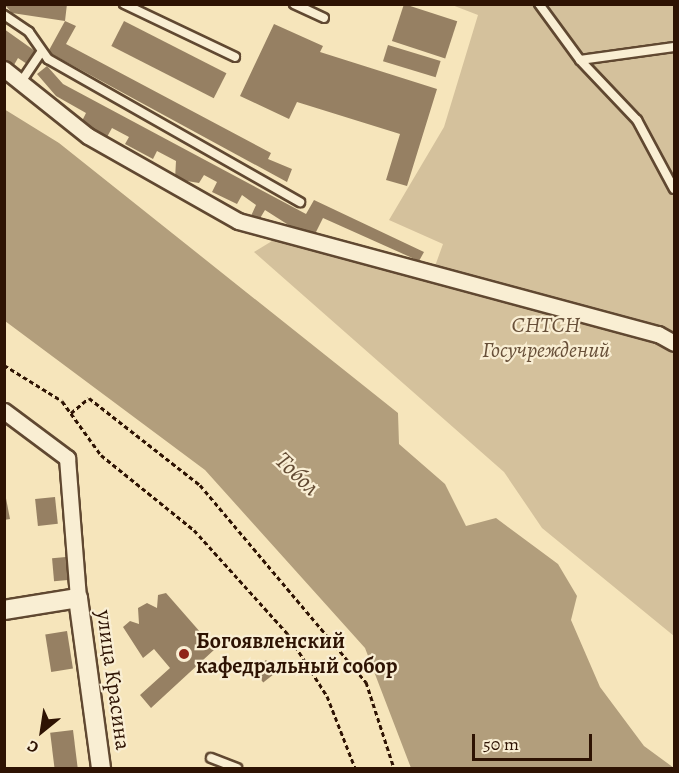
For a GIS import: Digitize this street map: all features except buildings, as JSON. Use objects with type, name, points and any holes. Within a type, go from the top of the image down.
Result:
[{"type":"street","points":[[4,69],[88,136],[238,221],[675,343]]},
{"type":"street","points":[[4,411],[67,458],[78,598],[4,610]]},
{"type":"street","name":"улица Красина","points":[[78,598],[101,768]]},
{"type":"lane","points":[[124,4],[235,57]]},
{"type":"lane","points":[[294,4],[324,18]]},
{"type":"lane","points":[[539,4],[580,60],[637,120],[675,189]]},
{"type":"lane","points":[[4,15],[28,32],[48,59],[300,202]]},
{"type":"lane","points":[[580,60],[675,47]]},
{"type":"lane","points":[[21,82],[42,51]]},
{"type":"lane","points":[[211,758],[237,768]]},
{"type":"path","points":[[4,365],[62,401],[101,455],[195,530],[287,633],[327,696],[356,768]]},
{"type":"path","points":[[71,413],[89,398],[200,485],[366,681],[394,768]]},
{"type":"green space","name":"СНТСН Госучреждений","points":[[452,5],[674,5],[674,636],[542,528],[504,472],[254,252],[277,238],[430,280],[443,244],[389,220],[444,127],[478,15]]},
{"type":"water","name":"Тобол","points":[[4,109],[59,143],[398,413],[399,444],[445,484],[466,526],[496,518],[558,564],[577,596],[571,620],[600,687],[644,746],[674,768],[411,768],[365,648],[205,470],[5,321]]},
{"type":"place","name":"Богоявленский кафедральный собор","points":[[184,654]]}]
